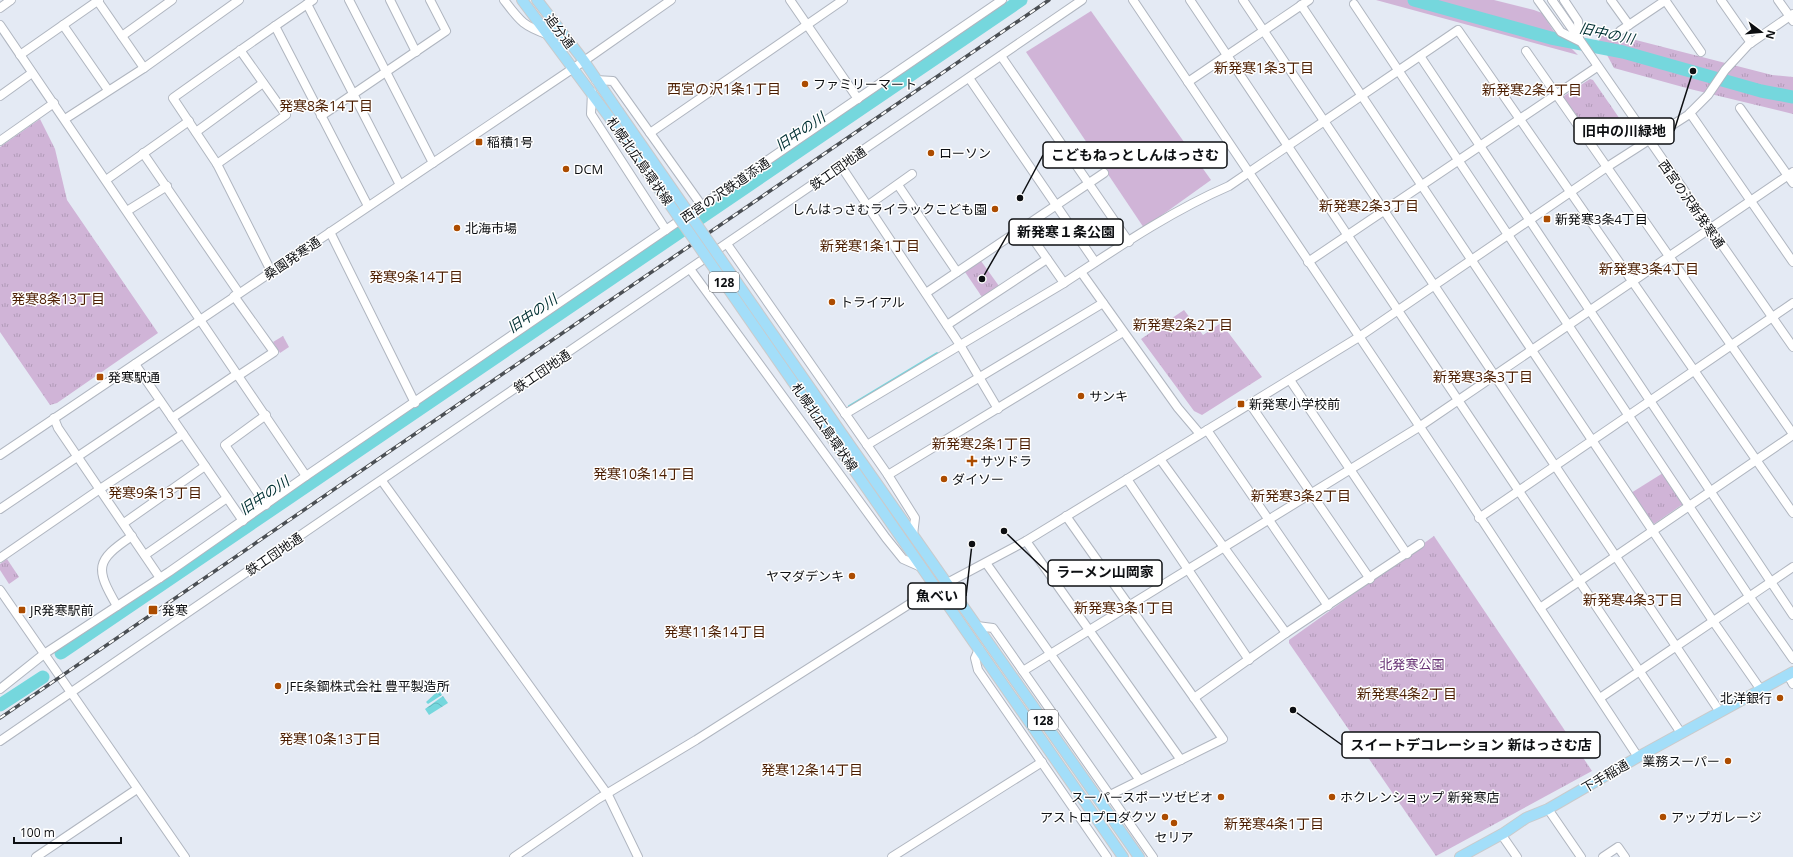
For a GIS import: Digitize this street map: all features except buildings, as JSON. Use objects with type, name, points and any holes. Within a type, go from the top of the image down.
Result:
[{"type":"main road","name":"札幌北広島環状線","points":[[522,0],[592,92],[1123,857]]},
{"type":"main road","name":"追分通","points":[[541,3],[584,61]]},
{"type":"main road","name":"札幌北広島環状線","points":[[584,61],[847,441],[1139,857]]},
{"type":"main road","name":"下手稲通","points":[[1460,857],[1526,818],[1548,809],[1681,733],[1761,690],[1791,677]]},
{"type":"street","points":[[0,8],[11,0]]},
{"type":"street","points":[[20,55],[98,0],[144,68]]},
{"type":"street","points":[[122,36],[172,0]]},
{"type":"street","points":[[65,120],[108,90],[144,68],[239,0]]},
{"type":"street","points":[[349,0],[433,163]]},
{"type":"street","points":[[390,0],[416,52]]},
{"type":"street","points":[[321,116],[446,31],[430,0]]},
{"type":"street","points":[[504,0],[518,19],[530,29],[549,35]]},
{"type":"street","name":"桑園発寒通","points":[[0,454],[584,61],[671,0]]},
{"type":"street","points":[[790,0],[858,99]]},
{"type":"street","points":[[650,133],[843,0]]},
{"type":"street","name":"西宮の沢鉄道添通","points":[[0,689],[44,654],[160,578],[306,476],[415,403],[1002,0]]},
{"type":"street","name":"鉄工団地通","points":[[0,742],[1082,0]]},
{"type":"street","points":[[1133,0],[1359,336],[1638,757]]},
{"type":"street","points":[[1190,0],[1681,733]]},
{"type":"street","points":[[1243,0],[1496,375],[1615,557],[1720,712]]},
{"type":"street","points":[[1188,82],[1309,0]]},
{"type":"street","points":[[1538,0],[1557,28],[1566,36],[1579,41],[1578,21],[1564,0]]},
{"type":"street","name":"西宮の沢新発寒通","points":[[1552,0],[1597,67],[1793,347]]},
{"type":"street","points":[[1611,0],[1629,25]]},
{"type":"street","points":[[1620,31],[1666,0],[1701,52]]},
{"type":"street","points":[[1721,0],[1751,43]]},
{"type":"street","points":[[514,857],[598,799],[608,795],[919,598],[1026,541],[1290,380],[1398,310],[1607,167],[1690,113],[1708,94],[1725,70],[1751,43],[1792,17],[1778,0]]},
{"type":"street","points":[[271,271],[217,164],[173,98],[310,2],[400,185]]},
{"type":"street","points":[[1354,4],[1749,596],[1793,659]]},
{"type":"street","points":[[1301,5],[1712,621],[1761,690]]},
{"type":"street","points":[[0,25],[306,476]]},
{"type":"street","points":[[63,25],[108,90]]},
{"type":"street","points":[[275,26],[368,206]]},
{"type":"street","points":[[846,414],[1202,198],[1229,186],[1458,30],[1793,513]]},
{"type":"street","points":[[217,164],[286,115],[240,50]]},
{"type":"street","points":[[1526,51],[1793,434],[1540,608]]},
{"type":"street","points":[[1001,56],[1129,242]]},
{"type":"street","points":[[1420,56],[1793,615]]},
{"type":"street","points":[[1308,262],[1597,67]]},
{"type":"street","points":[[0,96],[32,73]]},
{"type":"street","points":[[969,78],[1095,262]]},
{"type":"street","points":[[596,80],[613,81],[702,206]]},
{"type":"street","points":[[196,132],[263,83]]},
{"type":"street","points":[[592,92],[591,114],[666,230]]},
{"type":"street","points":[[0,141],[54,103]]},
{"type":"street","points":[[1740,108],[1790,174],[1793,183]]},
{"type":"street","points":[[1690,113],[1793,262]]},
{"type":"street","points":[[106,180],[189,121]]},
{"type":"street","points":[[143,153],[167,186],[274,352],[172,418]]},
{"type":"street","points":[[841,166],[960,345],[998,409]]},
{"type":"street","points":[[926,294],[1088,182],[1104,173]]},
{"type":"street","points":[[868,206],[912,174]]},
{"type":"street","points":[[1023,671],[1350,471],[1419,427],[1790,174]]},
{"type":"street","points":[[898,185],[957,272]]},
{"type":"street","points":[[127,212],[167,186]]},
{"type":"street","points":[[1024,226],[1064,283]]},
{"type":"street","points":[[330,232],[415,403]]},
{"type":"street","points":[[728,244],[888,475],[915,518],[913,534]]},
{"type":"street","points":[[947,325],[1047,259]]},
{"type":"street","points":[[690,269],[886,538],[903,559],[921,567]]},
{"type":"street","points":[[1081,272],[1178,408],[1203,432],[1269,520],[1328,606]]},
{"type":"street","points":[[867,445],[1103,303]]},
{"type":"street","points":[[1479,518],[1793,303]]},
{"type":"street","points":[[888,475],[1123,332]]},
{"type":"street","points":[[135,364],[243,521]]},
{"type":"street","points":[[1290,380],[1406,554]]},
{"type":"street","points":[[0,509],[160,401]]},
{"type":"street","points":[[1250,404],[1370,579]]},
{"type":"street","points":[[266,416],[226,445],[266,505]]},
{"type":"street","points":[[54,418],[160,578]]},
{"type":"street","points":[[0,558],[183,434]]},
{"type":"street","points":[[1160,459],[1286,633]]},
{"type":"street","points":[[124,523],[205,466]]},
{"type":"street","points":[[1127,479],[1249,660]]},
{"type":"street","points":[[382,481],[608,795],[638,857]]},
{"type":"street","points":[[145,555],[227,498]]},
{"type":"street","points":[[1066,516],[1224,739],[1139,779],[1110,795]]},
{"type":"street","points":[[117,606],[104,584],[101,574],[103,563],[113,549],[132,536]]},
{"type":"street","points":[[1026,541],[1181,760]]},
{"type":"street","points":[[1194,698],[1286,633],[1370,579],[1420,544]]},
{"type":"street","points":[[986,563],[1139,779]]},
{"type":"street","points":[[1600,698],[1793,567]]},
{"type":"street","points":[[0,590],[185,857]]},
{"type":"street","points":[[977,626],[993,628],[1153,857]]},
{"type":"street","points":[[979,649],[975,658],[978,670],[1107,857]]},
{"type":"street","points":[[892,857],[1042,762]]},
{"type":"street","points":[[36,857],[137,789]]},
{"type":"street","points":[[1548,809],[1581,857]]},
{"type":"street","points":[[1501,834],[1517,857]]},
{"type":"street","points":[[1603,857],[1618,847],[1625,857]]},
{"type":"green space","points":[[1376,0],[1494,0],[1534,10],[1542,13],[1553,30],[1578,55]]},
{"type":"green space","points":[[1091,11],[1211,180],[1144,228],[1026,52]]},
{"type":"green space","points":[[1593,29],[1772,75],[1793,77],[1793,114],[1690,89],[1614,68]]},
{"type":"green space","points":[[1590,79],[1593,80],[1624,125],[1596,145],[1564,99],[1564,96]]},
{"type":"green space","points":[[40,119],[55,149],[67,200],[158,333],[57,403],[50,405],[0,332],[0,147]]},
{"type":"green space","points":[[981,261],[999,286],[982,297],[965,272]]},
{"type":"green space","points":[[1184,310],[1203,335],[1221,323],[1262,377],[1202,415],[1194,411],[1141,339]]},
{"type":"green space","points":[[283,336],[289,347],[280,353],[273,342]]},
{"type":"green space","points":[[1663,473],[1683,504],[1654,524],[1631,493]]},
{"type":"green space","name":"北発寒公園","points":[[1434,536],[1592,771],[1436,856],[1289,643],[1289,640]]},
{"type":"green space","points":[[7,559],[19,577],[9,584],[0,570],[0,564]]},
{"type":"water","points":[[439,690],[442,695],[428,704],[426,702]]},
{"type":"water","points":[[443,696],[448,703],[429,715],[425,709]]},
{"type":"waterway","name":"旧中の川","points":[[61,653],[1021,0]]},
{"type":"waterway","name":"旧中の川","points":[[1414,0],[1551,38],[1623,52],[1761,91],[1793,97]]},
{"type":"waterway","points":[[849,406],[937,353]]},
{"type":"waterway","name":"旧中の川","points":[[0,705],[43,677]]},
{"type":"railway","points":[[0,718],[1049,0]]},
{"type":"place","name":"旧中の川緑地","points":[[1693,71]]},
{"type":"place","name":"ファミリーマート","points":[[805,84]]},
{"type":"place","name":"稲積1号","points":[[479,142]]},
{"type":"place","name":"ローソン","points":[[931,153]]},
{"type":"place","name":"DCM","points":[[566,169]]},
{"type":"place","name":"こどもねっとしんはっさむ","points":[[1020,198]]},
{"type":"place","name":"しんはっさむライラックこども園","points":[[995,209]]},
{"type":"place","name":"新発寒3条4丁目","points":[[1547,219]]},
{"type":"place","name":"北海市場","points":[[457,228]]},
{"type":"place","name":"新発寒１条公園","points":[[982,279]]},
{"type":"place","name":"トライアル","points":[[832,302]]},
{"type":"place","name":"発寒駅通","points":[[100,377]]},
{"type":"place","name":"サンキ","points":[[1081,396]]},
{"type":"place","name":"新発寒小学校前","points":[[1241,404]]},
{"type":"place","name":"サツドラ","points":[[972,461]]},
{"type":"place","name":"ダイソー","points":[[944,479]]},
{"type":"place","name":"ラーメン山岡家","points":[[1004,531]]},
{"type":"place","name":"魚べい","points":[[972,544]]},
{"type":"place","name":"ヤマダデンキ","points":[[852,576]]},
{"type":"place","name":"JR発寒駅前","points":[[22,610]]},
{"type":"place","name":"発寒","points":[[153,610]]},
{"type":"place","name":"JFE条鋼株式会社 豊平製造所","points":[[278,686]]},
{"type":"place","name":"北洋銀行","points":[[1780,698]]},
{"type":"place","name":"スイートデコレーション 新はっさむ店","points":[[1293,710]]},
{"type":"place","name":"業務スーパー","points":[[1728,761]]},
{"type":"place","name":"スーパースポーツゼビオ","points":[[1221,797]]},
{"type":"place","name":"ホクレンショップ 新発寒店","points":[[1332,797]]},
{"type":"place","name":"アストロプロダクツ","points":[[1165,817]]},
{"type":"place","name":"アップガレージ","points":[[1663,817]]},
{"type":"place","name":"セリア","points":[[1174,823]]},
{"type":"district","name":"新発寒1条3丁目","points":[[1264,67]]},
{"type":"district","name":"西宮の沢1条1丁目","points":[[724,88]]},
{"type":"district","name":"新発寒2条4丁目","points":[[1532,89]]},
{"type":"district","name":"発寒8条14丁目","points":[[326,105]]},
{"type":"district","name":"新発寒2条3丁目","points":[[1369,205]]},
{"type":"district","name":"新発寒1条1丁目","points":[[870,245]]},
{"type":"district","name":"新発寒3条4丁目","points":[[1649,268]]},
{"type":"district","name":"発寒9条14丁目","points":[[416,276]]},
{"type":"district","name":"発寒8条13丁目","points":[[58,298]]},
{"type":"district","name":"新発寒2条2丁目","points":[[1183,324]]},
{"type":"district","name":"新発寒3条3丁目","points":[[1483,376]]},
{"type":"district","name":"新発寒2条1丁目","points":[[982,443]]},
{"type":"district","name":"発寒10条14丁目","points":[[644,473]]},
{"type":"district","name":"発寒9条13丁目","points":[[155,492]]},
{"type":"district","name":"新発寒3条2丁目","points":[[1301,495]]},
{"type":"district","name":"新発寒4条3丁目","points":[[1633,599]]},
{"type":"district","name":"新発寒3条1丁目","points":[[1124,607]]},
{"type":"district","name":"発寒11条14丁目","points":[[715,631]]},
{"type":"district","name":"新発寒4条2丁目","points":[[1407,693]]},
{"type":"district","name":"発寒10条13丁目","points":[[330,738]]},
{"type":"district","name":"発寒12条14丁目","points":[[812,769]]},
{"type":"district","name":"新発寒4条1丁目","points":[[1274,823]]}]
